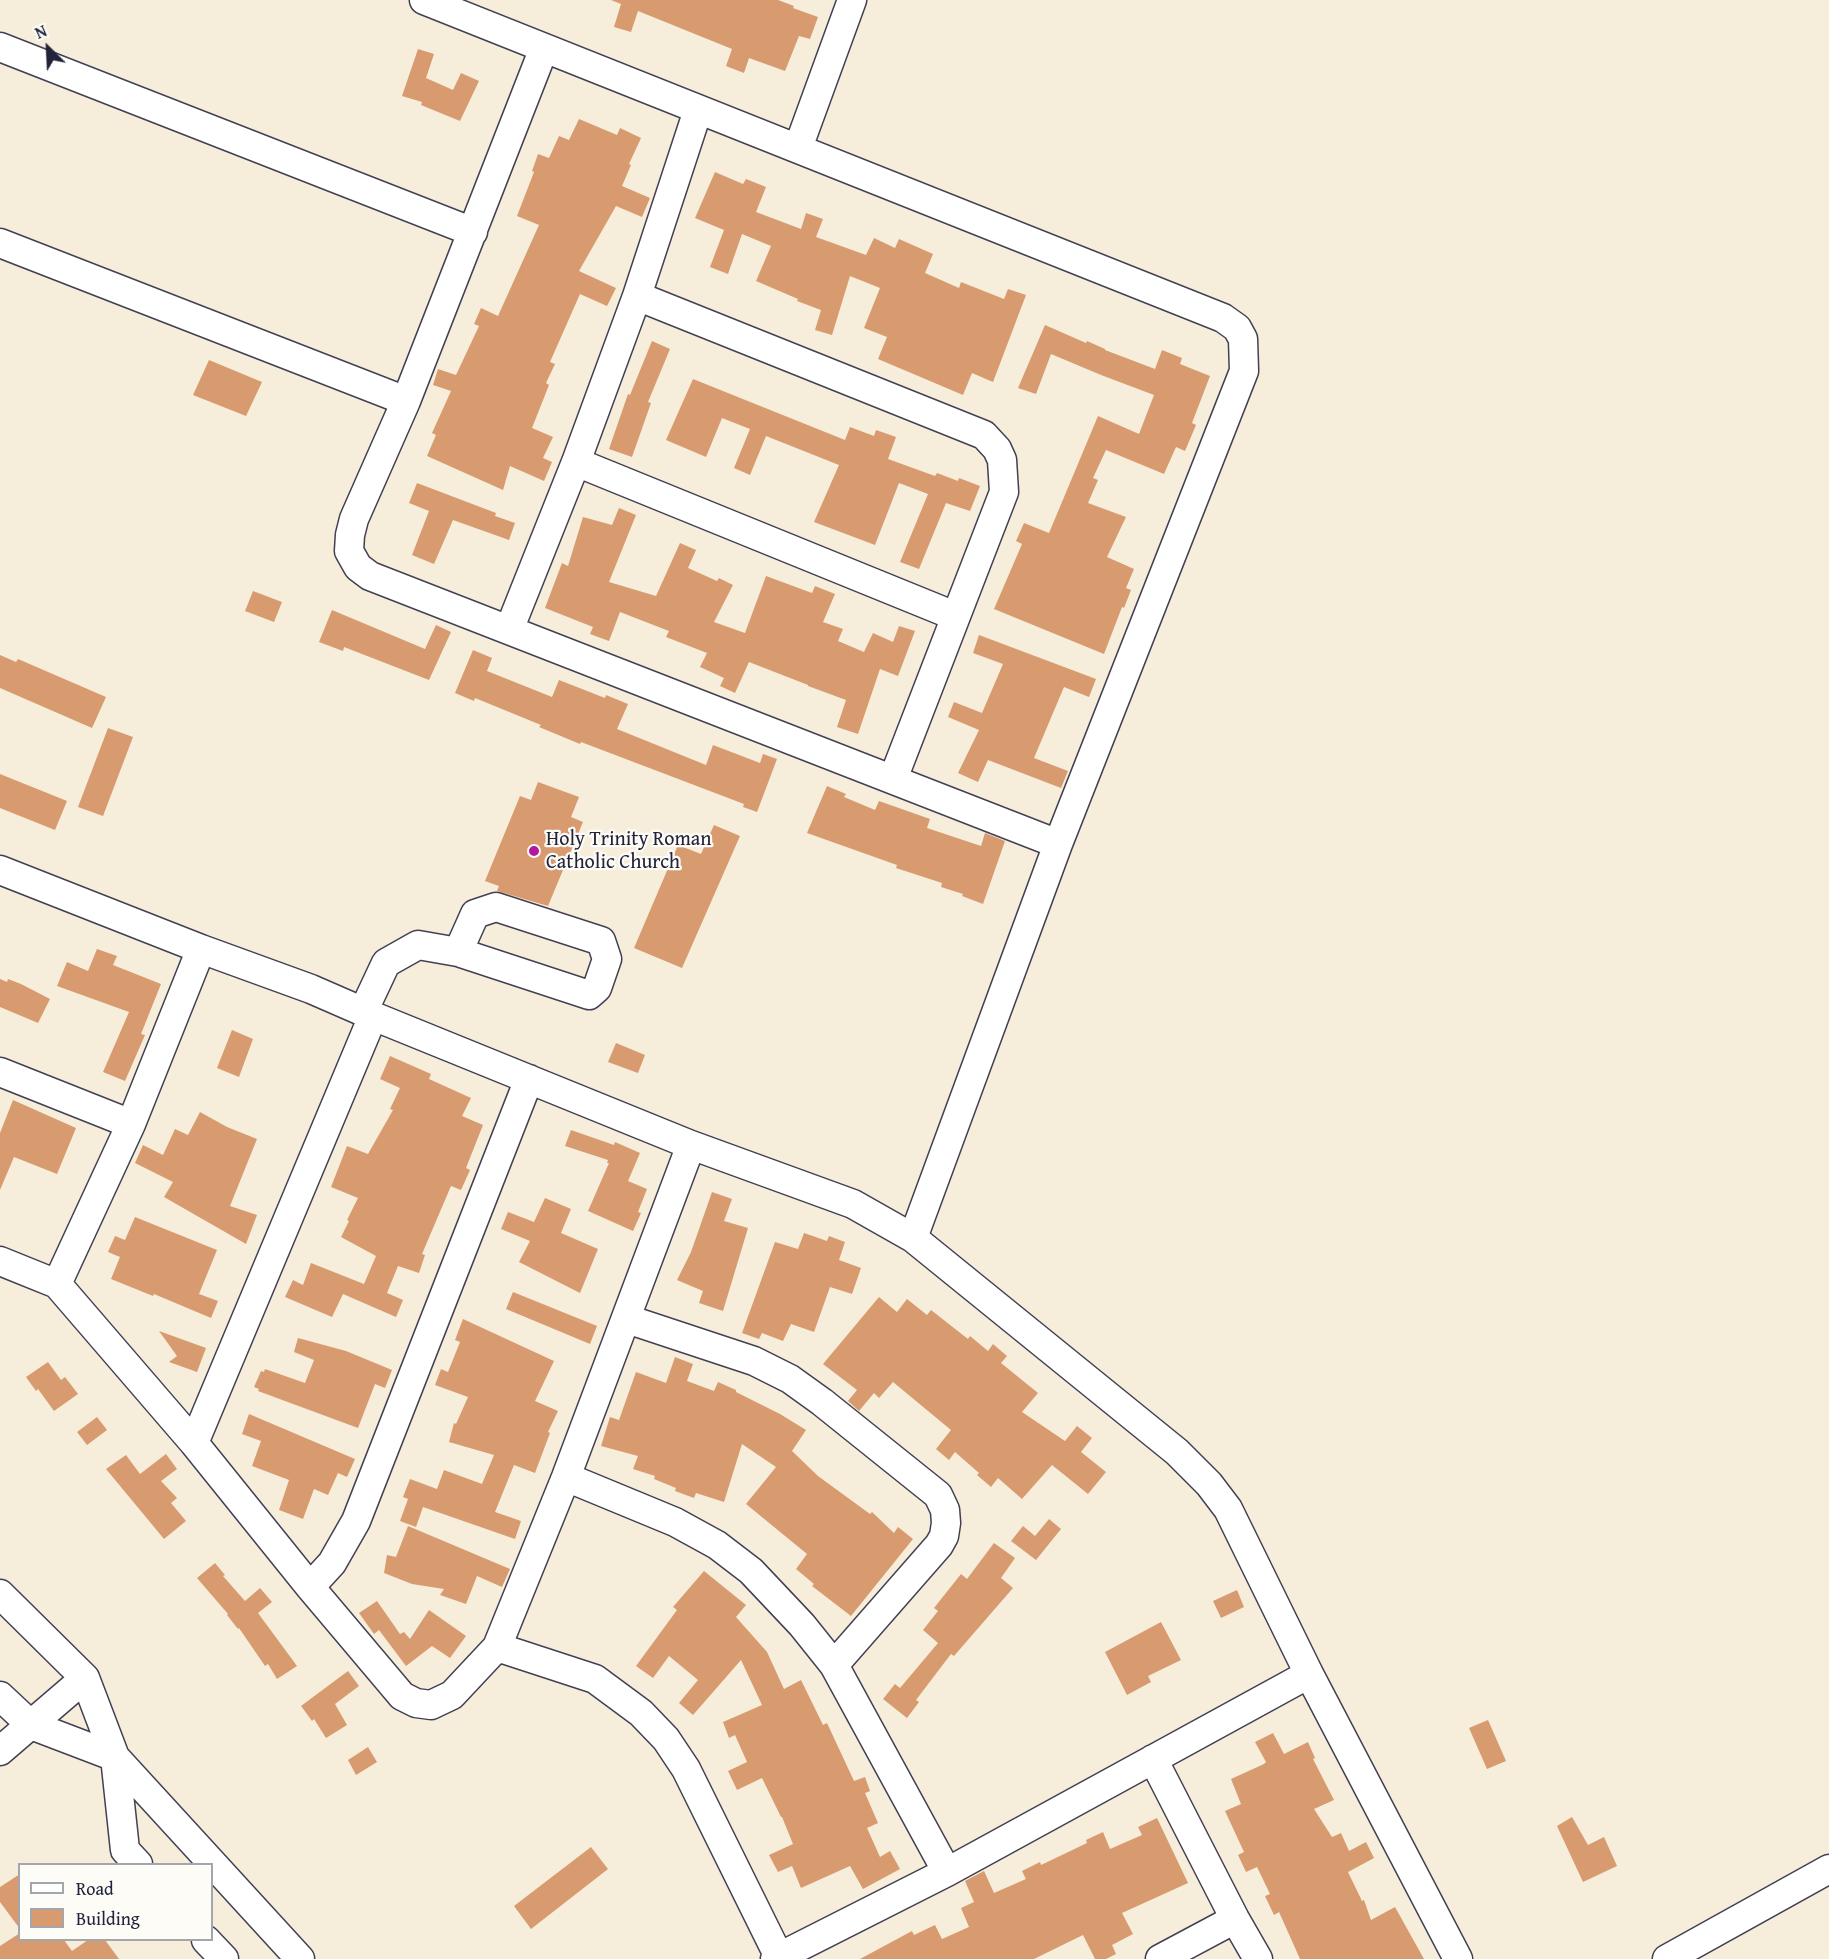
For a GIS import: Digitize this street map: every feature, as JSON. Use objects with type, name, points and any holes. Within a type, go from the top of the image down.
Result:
[{"type":"street","points":[[424,0],[1223,318],[1237,328],[1242,339],[1244,371],[1058,844],[913,1238]]},
{"type":"street","points":[[798,148],[852,0]]},
{"type":"street","points":[[0,47],[473,232]]},
{"type":"street","points":[[544,48],[406,401],[354,519],[349,551],[358,567],[370,576],[1058,844]]},
{"type":"street","points":[[509,630],[576,462],[636,296],[698,110]]},
{"type":"street","points":[[0,243],[406,401]]},
{"type":"street","points":[[636,296],[984,435],[997,449],[1002,460],[1004,492],[893,779]]},
{"type":"street","points":[[576,462],[955,616]]},
{"type":"street","points":[[0,870],[311,989],[691,1145],[853,1204],[913,1238],[1177,1452],[1209,1484],[1228,1509],[1309,1674],[1458,1959]]},
{"type":"street","points":[[194,1443],[368,1014],[386,963],[418,945],[458,952],[589,995],[597,988],[607,959],[602,941],[496,907],[475,914],[458,952]]},
{"type":"street","points":[[57,1284],[131,1125],[201,948]]},
{"type":"street","points":[[0,1072],[131,1125]]},
{"type":"street","points":[[310,1587],[332,1563],[356,1521],[529,1079]]},
{"type":"street","points":[[0,1261],[57,1284],[194,1443],[310,1587],[402,1696],[416,1703],[431,1705],[452,1695],[497,1647],[566,1477],[691,1145]]},
{"type":"street","points":[[627,1319],[754,1361],[790,1379],[938,1495],[945,1510],[946,1523],[944,1536],[939,1545],[834,1665]]},
{"type":"street","points":[[566,1477],[675,1522],[717,1545],[751,1571],[802,1625],[834,1665],[947,1872]]},
{"type":"street","points":[[0,1594],[85,1678],[115,1757],[125,1850],[137,1863]]},
{"type":"street","points":[[497,1647],[595,1679],[641,1713],[666,1739],[686,1769],[777,1958],[947,1872],[1309,1674]]},
{"type":"street","points":[[0,1751],[85,1678]]},
{"type":"street","points":[[0,1696],[31,1725],[115,1757],[212,1863]]},
{"type":"street","points":[[1153,1759],[1258,1959]]},
{"type":"street","points":[[213,1864],[300,1959]]},
{"type":"street","points":[[1667,1959],[1829,1869]]},
{"type":"street","points":[[1160,1959],[1235,1918]]},
{"type":"street","points":[[207,1941],[224,1959]]},
{"type":"building","points":[[611,0],[778,0],[818,17],[810,39],[799,36],[785,71],[749,58],[744,73],[726,66],[732,49],[638,11],[631,32],[614,27],[621,4]]},
{"type":"building","points":[[418,49],[434,54],[426,78],[453,90],[461,73],[479,81],[460,121],[421,105],[422,102],[402,96]]},
{"type":"building","points":[[579,119],[617,135],[620,128],[641,138],[622,186],[650,198],[642,217],[616,206],[579,271],[616,288],[607,306],[580,294],[550,362],[555,364],[546,383],[549,385],[532,428],[553,437],[543,458],[552,462],[544,481],[510,466],[503,490],[427,456],[436,435],[432,433],[451,391],[433,385],[438,369],[456,375],[479,326],[474,324],[481,308],[498,316],[539,225],[517,216],[534,172],[532,171],[538,154],[549,158],[559,136],[569,140]]},
{"type":"building","points":[[715,172],[743,184],[746,179],[766,187],[756,212],[801,229],[806,213],[823,219],[816,237],[866,255],[874,238],[895,248],[899,239],[933,254],[925,273],[959,288],[961,282],[1004,299],[1008,289],[1026,295],[993,382],[972,373],[963,395],[878,359],[887,337],[864,328],[880,288],[850,276],[832,335],[815,330],[821,310],[756,281],[771,246],[742,234],[728,274],[710,267],[724,230],[695,218]]},
{"type":"building","points":[[1045,325],[1155,369],[1162,350],[1182,358],[1180,364],[1210,376],[1192,423],[1196,425],[1185,451],[1176,447],[1164,474],[1106,450],[1093,478],[1098,480],[1088,503],[1126,517],[1107,557],[1134,569],[1126,588],[1131,590],[1104,654],[994,609],[1022,544],[1016,541],[1024,523],[1049,533],[1098,416],[1139,434],[1154,395],[1051,354],[1036,394],[1018,388]]},
{"type":"building","points":[[652,341],[670,349],[648,402],[651,403],[632,457],[609,449],[628,394],[630,395]]},
{"type":"building","points":[[209,360],[262,382],[246,416],[193,395]]},
{"type":"building","points":[[693,379],[845,440],[850,427],[874,436],[876,430],[896,437],[888,459],[935,476],[937,473],[980,486],[970,511],[946,503],[919,569],[900,562],[928,494],[899,483],[875,545],[814,522],[839,465],[766,436],[750,475],[734,468],[750,429],[722,418],[706,457],[666,440]]},
{"type":"building","points":[[417,483],[496,513],[495,516],[515,523],[509,540],[453,520],[434,564],[412,555],[429,511],[409,503]]},
{"type":"building","points":[[619,508],[636,515],[609,582],[656,596],[680,543],[696,550],[688,568],[717,581],[719,578],[733,585],[714,622],[745,633],[766,576],[812,593],[815,586],[835,594],[823,622],[843,629],[838,641],[864,652],[873,633],[893,642],[899,626],[915,631],[898,676],[880,669],[858,734],[837,727],[846,700],[749,662],[735,693],[720,686],[724,678],[700,667],[707,653],[666,637],[669,631],[620,612],[609,641],[590,634],[593,627],[545,608],[562,563],[568,566],[583,517],[612,525]]},
{"type":"building","points":[[253,591],[282,602],[274,622],[245,611]]},
{"type":"building","points":[[332,610],[425,649],[436,625],[451,632],[429,680],[344,647],[343,651],[319,642]]},
{"type":"building","points":[[979,635],[1096,679],[1089,697],[1064,687],[1034,758],[1068,771],[1061,788],[988,760],[978,782],[958,773],[979,730],[948,717],[954,702],[982,713],[1003,664],[973,653]]},
{"type":"building","points":[[473,650],[492,658],[487,671],[552,697],[559,680],[605,698],[606,695],[628,704],[617,729],[706,765],[713,745],[760,763],[763,754],[777,759],[757,812],[743,807],[744,804],[581,742],[580,744],[475,698],[474,701],[455,693]]},
{"type":"building","points":[[0,655],[16,662],[18,659],[106,697],[92,728],[0,688]]},
{"type":"building","points":[[108,728],[133,737],[103,816],[78,807]]},
{"type":"building","points":[[0,774],[67,801],[55,830],[0,808]]},
{"type":"building","name":"Holy Trinity Roman Catholic Church","points":[[538,782],[579,797],[571,817],[583,822],[548,906],[497,891],[499,886],[485,881],[520,796],[531,800]]},
{"type":"building","points":[[827,786],[846,794],[844,797],[875,810],[879,801],[930,819],[927,828],[981,846],[985,833],[1005,841],[983,904],[941,887],[942,883],[896,868],[897,865],[807,833]]},
{"type":"building","points":[[714,825],[740,836],[682,968],[634,948],[678,845],[701,854]]},
{"type":"building","points":[[97,949],[117,956],[113,965],[161,984],[141,1034],[145,1035],[125,1081],[103,1072],[129,1012],[57,986],[67,962],[88,971]]},
{"type":"building","points":[[0,979],[7,982],[8,979],[21,984],[50,999],[38,1023],[0,1007]]},
{"type":"building","points":[[232,1030],[253,1039],[239,1077],[217,1068]]},
{"type":"building","points":[[616,1043],[645,1055],[638,1073],[608,1062]]},
{"type":"building","points":[[390,1056],[431,1074],[429,1079],[471,1098],[462,1116],[483,1125],[466,1168],[470,1170],[461,1190],[451,1186],[422,1254],[425,1255],[419,1273],[398,1266],[387,1293],[403,1300],[396,1317],[343,1294],[332,1317],[285,1297],[293,1280],[303,1285],[311,1263],[364,1284],[376,1256],[341,1237],[358,1198],[331,1187],[347,1146],[368,1154],[393,1110],[390,1109],[400,1088],[380,1079]]},
{"type":"building","points":[[13,1100],[76,1128],[57,1174],[14,1157],[0,1190],[0,1133]]},
{"type":"building","points":[[200,1112],[227,1127],[257,1139],[230,1206],[257,1215],[246,1244],[164,1197],[173,1182],[135,1163],[143,1145],[163,1155],[175,1129],[188,1135]]},
{"type":"building","points":[[571,1130],[614,1145],[615,1142],[640,1153],[628,1181],[647,1189],[638,1212],[641,1213],[633,1231],[588,1211],[609,1163],[607,1163],[608,1160],[565,1146]]},
{"type":"building","points":[[712,1192],[732,1199],[724,1221],[748,1228],[723,1311],[699,1303],[703,1291],[677,1280],[691,1252]]},
{"type":"building","points":[[545,1198],[571,1209],[561,1233],[598,1249],[580,1293],[519,1262],[530,1241],[501,1229],[508,1212],[534,1222]]},
{"type":"building","points":[[135,1217],[217,1250],[199,1294],[218,1301],[211,1318],[111,1279],[120,1257],[108,1252],[115,1236],[125,1240]]},
{"type":"building","points":[[804,1233],[827,1241],[829,1236],[845,1242],[839,1260],[861,1268],[852,1294],[830,1287],[814,1332],[791,1324],[783,1341],[762,1333],[759,1339],[742,1333],[775,1242],[798,1249]]},
{"type":"building","points":[[513,1292],[597,1326],[590,1344],[506,1309]]},
{"type":"building","points":[[879,1297],[897,1312],[907,1299],[927,1315],[931,1310],[968,1339],[970,1336],[988,1351],[993,1344],[1007,1356],[1001,1363],[1038,1393],[1022,1412],[1065,1441],[1077,1426],[1092,1438],[1081,1452],[1106,1472],[1088,1494],[1052,1465],[1022,1499],[998,1478],[991,1487],[955,1452],[949,1460],[936,1449],[951,1430],[893,1382],[879,1398],[874,1393],[859,1411],[848,1401],[857,1390],[823,1364]]},
{"type":"building","points":[[463,1319],[554,1361],[535,1401],[558,1411],[548,1432],[550,1433],[535,1473],[514,1465],[495,1512],[521,1521],[515,1539],[423,1507],[416,1527],[400,1521],[408,1499],[403,1497],[410,1479],[437,1489],[444,1470],[482,1484],[494,1455],[449,1442],[454,1423],[456,1424],[468,1397],[435,1385],[441,1369],[448,1372],[460,1342],[455,1340]]},
{"type":"building","points":[[159,1331],[206,1348],[197,1372],[169,1362],[177,1356]]},
{"type":"building","points":[[298,1338],[346,1351],[392,1370],[385,1388],[375,1384],[358,1428],[258,1391],[259,1389],[254,1387],[261,1371],[264,1372],[265,1369],[305,1383],[314,1360],[294,1352]]},
{"type":"building","points":[[675,1357],[693,1364],[687,1381],[714,1391],[718,1382],[806,1430],[792,1451],[818,1476],[870,1514],[872,1512],[894,1533],[898,1527],[913,1539],[851,1616],[812,1586],[814,1584],[796,1569],[807,1554],[746,1504],[776,1467],[742,1444],[724,1502],[696,1493],[694,1498],[675,1491],[676,1488],[654,1479],[655,1476],[633,1469],[638,1456],[601,1446],[610,1417],[619,1420],[636,1372],[666,1383]]},
{"type":"building","points":[[48,1362],[61,1380],[65,1377],[78,1394],[54,1411],[26,1377]]},
{"type":"building","points":[[249,1414],[355,1459],[347,1477],[338,1473],[328,1495],[314,1489],[303,1519],[279,1510],[289,1480],[252,1466],[261,1441],[242,1434]]},
{"type":"building","points":[[97,1417],[107,1430],[87,1445],[77,1432]]},
{"type":"building","points":[[166,1454],[177,1469],[161,1481],[177,1498],[171,1503],[186,1521],[164,1539],[106,1469],[126,1455],[140,1474]]},
{"type":"building","points":[[1049,1519],[1061,1529],[1036,1560],[1011,1541],[1023,1526],[1035,1536]]},
{"type":"building","points":[[408,1526],[510,1569],[502,1587],[477,1576],[466,1604],[440,1595],[444,1589],[412,1584],[384,1573],[387,1555],[396,1557]]},
{"type":"building","points":[[994,1543],[1015,1558],[1001,1578],[1013,1588],[954,1656],[951,1654],[916,1700],[919,1702],[907,1718],[883,1699],[895,1684],[900,1688],[938,1643],[923,1630],[938,1611],[934,1608],[961,1574],[967,1579]]},
{"type":"building","points":[[215,1563],[245,1601],[260,1588],[272,1602],[258,1613],[297,1666],[277,1679],[268,1664],[265,1666],[239,1628],[197,1578]]},
{"type":"building","points":[[704,1571],[746,1605],[736,1617],[767,1652],[784,1689],[801,1680],[823,1725],[827,1723],[854,1781],[865,1777],[870,1791],[865,1793],[878,1823],[867,1828],[880,1857],[890,1851],[900,1869],[863,1889],[850,1866],[801,1888],[792,1866],[778,1872],[769,1855],[793,1844],[782,1817],[762,1778],[737,1790],[728,1771],[747,1762],[735,1735],[729,1738],[723,1722],[762,1705],[741,1660],[693,1715],[679,1703],[698,1680],[669,1656],[653,1678],[636,1666],[677,1610],[673,1607]]},
{"type":"building","points":[[1237,1590],[1244,1607],[1221,1618],[1213,1601]]},
{"type":"building","points":[[377,1601],[400,1634],[404,1632],[410,1639],[429,1610],[466,1636],[450,1658],[432,1646],[406,1666],[379,1630],[374,1634],[359,1613]]},
{"type":"building","points":[[1161,1622],[1181,1660],[1148,1676],[1151,1682],[1127,1695],[1105,1652]]},
{"type":"building","points":[[348,1671],[359,1686],[335,1704],[347,1725],[326,1738],[314,1719],[312,1721],[301,1706]]},
{"type":"building","points":[[1488,1720],[1506,1761],[1487,1769],[1469,1728]]},
{"type":"building","points":[[1273,1733],[1284,1754],[1308,1742],[1315,1758],[1313,1759],[1334,1800],[1314,1809],[1332,1837],[1341,1833],[1349,1851],[1366,1842],[1374,1858],[1348,1872],[1362,1901],[1364,1900],[1371,1920],[1395,1907],[1424,1959],[1300,1959],[1279,1912],[1274,1915],[1265,1896],[1270,1894],[1257,1867],[1246,1872],[1238,1855],[1244,1852],[1225,1811],[1241,1804],[1231,1779],[1266,1762],[1255,1742]]},
{"type":"building","points":[[368,1747],[377,1762],[356,1775],[348,1760]]},
{"type":"building","points":[[1572,1817],[1588,1845],[1604,1837],[1617,1866],[1583,1882],[1557,1826]]},
{"type":"building","points":[[1157,1818],[1188,1883],[1122,1913],[1133,1934],[1112,1945],[1116,1954],[1106,1959],[1095,1959],[1083,1935],[1034,1959],[860,1959],[912,1931],[914,1935],[935,1925],[942,1939],[969,1927],[961,1908],[974,1902],[965,1881],[984,1871],[994,1893],[1026,1879],[1022,1871],[1040,1862],[1041,1865],[1087,1843],[1086,1840],[1103,1832],[1110,1849],[1142,1835],[1138,1827]]},
{"type":"building","points":[[591,1847],[608,1869],[531,1929],[514,1906]]},
{"type":"building","points":[[18,1875],[18,1926],[0,1902],[0,1887]]},
{"type":"building","points":[[18,1934],[18,1941],[65,1941],[72,1951],[87,1941],[106,1941],[119,1959],[0,1959],[0,1946]]},
{"type":"place","name":"Holy Trinity Roman Catholic Church","points":[[534,851]]}]
